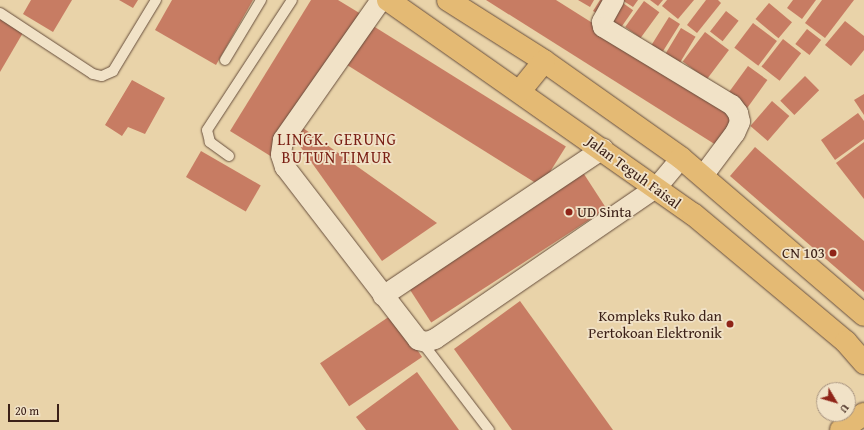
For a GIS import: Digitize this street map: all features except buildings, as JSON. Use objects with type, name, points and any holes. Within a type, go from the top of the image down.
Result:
[{"type":"highway","name":"Jalan Teguh Faisal","points":[[388,0],[657,187],[764,272],[846,342],[864,363]]},
{"type":"highway","points":[[448,0],[544,61],[681,158],[864,315]]},
{"type":"highway","points":[[520,91],[544,61]]},
{"type":"highway","points":[[841,430],[864,414]]},
{"type":"street","points":[[381,0],[286,136],[280,151],[285,167],[411,334],[420,341],[435,339],[657,187],[681,158]]},
{"type":"street","points":[[614,0],[601,25],[732,105],[738,113],[740,122],[735,133],[703,176]]},
{"type":"street","points":[[383,296],[603,149]]},
{"type":"lane","points":[[0,13],[93,74],[102,76],[113,70],[156,0]]},
{"type":"lane","points":[[225,60],[261,0]]},
{"type":"lane","points":[[229,156],[210,142],[207,130],[292,0]]},
{"type":"lane","points":[[420,341],[489,430]]},
{"type":"place","name":"UD Sinta","points":[[569,212]]},
{"type":"place","name":"CN 103","points":[[833,253]]},
{"type":"place","name":"Kompleks Ruko dan Pertokoan Elektronik","points":[[730,324]]},
{"type":"district","name":"LINGK. GERUNG BUTUN TIMUR","points":[[337,148]]}]
